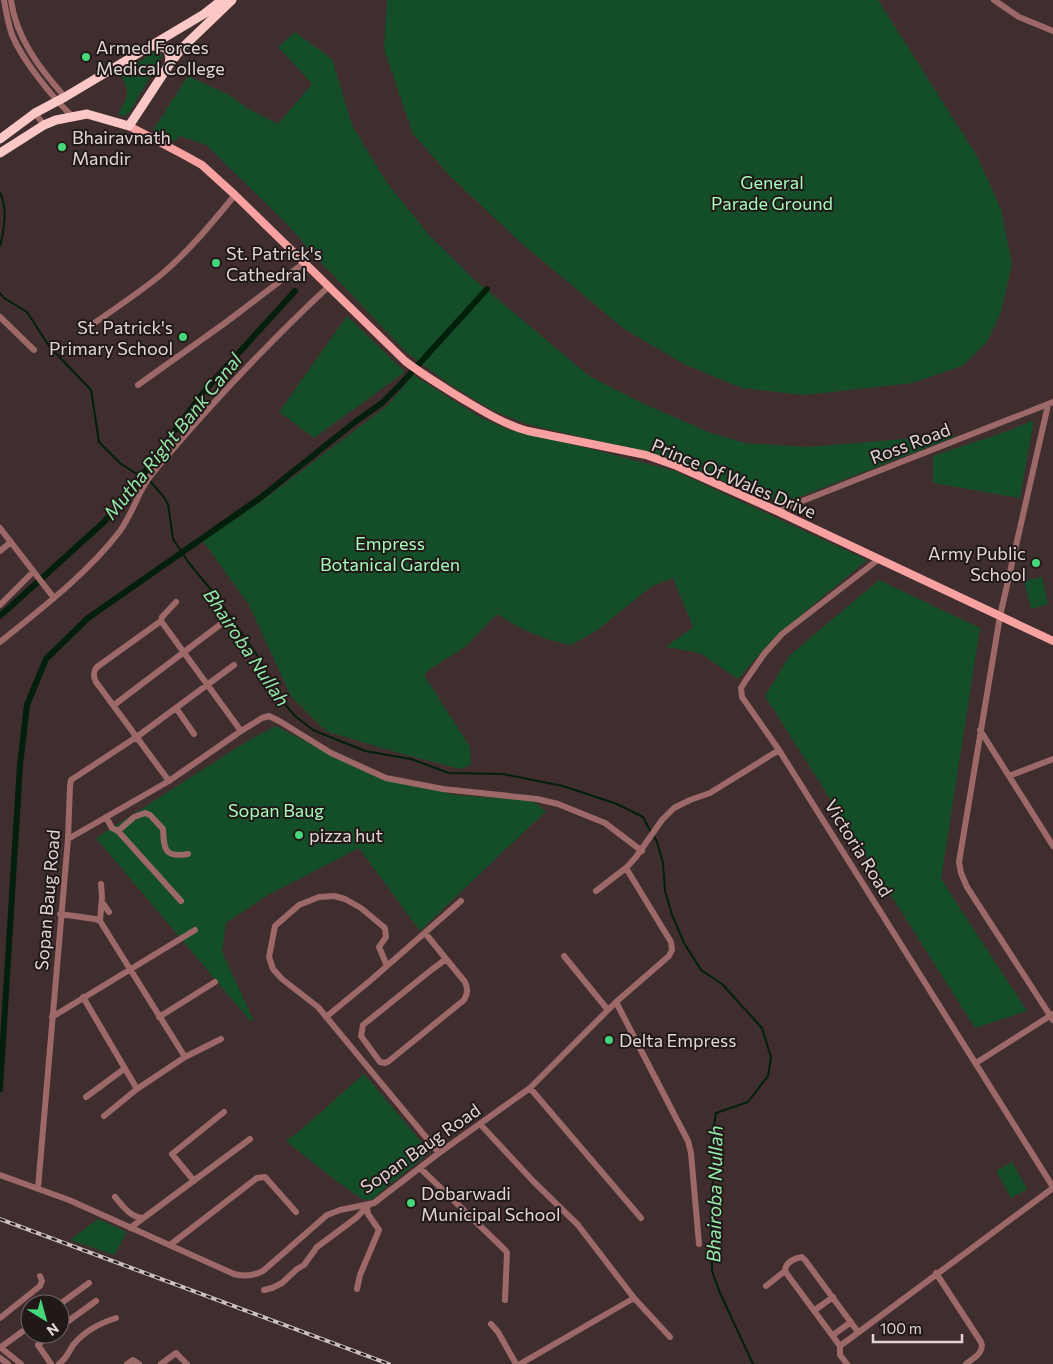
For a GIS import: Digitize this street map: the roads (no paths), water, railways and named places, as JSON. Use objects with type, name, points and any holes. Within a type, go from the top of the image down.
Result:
[{"type":"highway","points":[[0,139],[35,113],[212,10],[222,0]]},
{"type":"highway","points":[[0,152],[44,125],[73,117],[88,114],[129,126],[169,65],[194,37],[232,0]]},
{"type":"highway","points":[[187,24],[186,32],[194,37]]},
{"type":"highway","points":[[150,47],[159,46],[166,48],[170,54],[169,65]]},
{"type":"main road","name":"Prince Of Wales Drive","points":[[129,126],[202,165],[405,361],[424,375],[510,426],[646,455],[677,466],[1053,641]]},
{"type":"street","points":[[4,0],[12,36],[26,59],[61,99]]},
{"type":"street","points":[[11,0],[13,16],[25,43],[73,117]]},
{"type":"street","points":[[994,0],[1019,17],[1053,31]]},
{"type":"street","points":[[35,113],[44,125]]},
{"type":"street","points":[[82,332],[133,297],[163,273],[205,231],[235,195]]},
{"type":"street","points":[[138,385],[217,329],[304,263]]},
{"type":"street","points":[[0,642],[54,598],[94,560],[130,517],[141,490],[160,464],[256,358],[328,287]]},
{"type":"street","points":[[0,316],[34,350]]},
{"type":"street","points":[[976,1063],[1052,1017],[967,887],[959,862],[1000,616],[1050,404]]},
{"type":"street","name":"Ross Road","points":[[777,511],[1050,404]]},
{"type":"street","points":[[0,528],[54,598]]},
{"type":"street","points":[[0,551],[11,542]]},
{"type":"street","name":"Victoria Road","points":[[879,559],[782,634],[764,654],[741,688],[742,696],[779,750],[1053,1187]]},
{"type":"street","points":[[0,605],[34,574]]},
{"type":"street","points":[[169,781],[138,736],[96,682],[94,671],[161,621],[162,617],[176,602]]},
{"type":"street","points":[[161,621],[241,731]]},
{"type":"street","points":[[114,705],[221,624]]},
{"type":"street","name":"Sopan Baug Road","points":[[38,1188],[60,914],[68,839],[71,780],[138,736],[234,665]]},
{"type":"street","points":[[176,708],[194,734]]},
{"type":"street","points":[[68,839],[169,781],[241,731],[262,718],[269,716],[331,753],[386,778],[443,789],[537,799],[558,804],[605,823],[642,851]]},
{"type":"street","points":[[980,730],[1053,846]]},
{"type":"street","points":[[596,891],[626,868],[642,851],[669,812],[683,802],[710,793],[779,750]]},
{"type":"street","points":[[1009,776],[1053,758]]},
{"type":"street","points":[[118,831],[134,817],[144,813],[150,815],[163,829],[163,845],[169,853],[176,856],[188,854]]},
{"type":"street","points":[[106,817],[112,828],[118,831],[181,901]]},
{"type":"street","name":"Sopan Baug Road","points":[[0,1175],[69,1200],[234,1274],[244,1277],[254,1276],[263,1271],[327,1215],[340,1210],[368,1206],[374,1203],[530,1088],[616,1002],[669,956],[672,946],[671,942],[626,868]]},
{"type":"street","points":[[100,921],[101,884]]},
{"type":"street","points":[[387,966],[379,947],[386,937],[385,928],[379,921],[345,899],[334,896],[319,897],[299,905],[275,926],[270,957],[273,969],[282,979],[311,1001],[326,1017],[438,1154]]},
{"type":"street","points":[[326,1017],[461,901]]},
{"type":"street","points":[[102,902],[109,912]]},
{"type":"street","points":[[60,914],[100,921],[185,1057]]},
{"type":"street","points":[[52,1016],[195,930]]},
{"type":"street","points":[[425,933],[465,982],[468,989],[464,1000],[389,1061],[386,1063],[380,1062],[361,1036],[363,1025],[446,960]]},
{"type":"street","points":[[564,956],[608,1010]]},
{"type":"street","points":[[159,1016],[215,982]]},
{"type":"street","points":[[83,997],[137,1089]]},
{"type":"street","points":[[616,1002],[688,1141],[691,1153],[699,1244]]},
{"type":"street","points":[[104,1116],[137,1089],[185,1057],[221,1038]]},
{"type":"street","points":[[360,1058],[370,1050]]},
{"type":"street","points":[[86,1097],[124,1069]]},
{"type":"street","points":[[530,1088],[641,1218]]},
{"type":"street","points":[[194,1181],[172,1154],[224,1112]]},
{"type":"street","points":[[480,1124],[533,1181],[578,1225],[634,1298],[670,1337]]},
{"type":"street","points":[[130,1228],[250,1139]]},
{"type":"street","points":[[420,1168],[505,1250],[505,1300]]},
{"type":"street","points":[[170,1245],[262,1176],[296,1212]]},
{"type":"street","points":[[840,1346],[1053,1187]]},
{"type":"street","points":[[115,1197],[136,1218],[143,1218]]},
{"type":"street","points":[[357,1289],[360,1275],[379,1230],[368,1214],[368,1206]]},
{"type":"street","points":[[264,1290],[282,1283],[304,1265],[318,1247],[368,1206]]},
{"type":"street","points":[[847,1364],[840,1355],[840,1346],[785,1271],[785,1266],[802,1257],[833,1296],[858,1332]]},
{"type":"street","points":[[766,1286],[785,1271]]},
{"type":"street","points":[[936,1274],[983,1347],[982,1351],[966,1364]]},
{"type":"street","points":[[0,1318],[40,1286],[42,1280],[40,1276]]},
{"type":"street","points":[[70,1297],[89,1283]]},
{"type":"street","points":[[815,1310],[833,1296]]},
{"type":"street","points":[[520,1364],[634,1298]]},
{"type":"street","points":[[70,1320],[96,1301]]},
{"type":"street","points":[[59,1364],[73,1345],[89,1330],[97,1324],[116,1318]]},
{"type":"street","points":[[833,1335],[851,1322]]},
{"type":"street","points":[[491,1324],[498,1332],[516,1364]]},
{"type":"street","points":[[20,1333],[0,1347],[21,1364]]},
{"type":"street","points":[[40,1344],[38,1346],[51,1364]]},
{"type":"street","points":[[161,1364],[176,1353],[187,1364]]},
{"type":"street","points":[[0,1358],[8,1364]]},
{"type":"street","points":[[127,1364],[133,1360],[139,1364]]},
{"type":"waterway","name":"Bhairoba Nullah","points":[[0,193],[5,212],[0,246]]},
{"type":"waterway","points":[[0,1089],[20,765],[27,705],[46,659],[88,618],[260,498],[355,422],[382,403],[487,289]]},
{"type":"waterway","name":"Mutha Right Bank Canal","points":[[0,616],[103,523],[131,492],[206,389],[295,291]]},
{"type":"waterway","name":"Bhairoba Nullah","points":[[0,293],[4,298],[27,312],[49,346],[91,390],[99,442],[121,464],[145,479]]},
{"type":"waterway","name":"Bhairoba Nullah","points":[[150,481],[168,504],[173,539],[189,563],[217,597],[259,658],[277,695],[295,716],[313,730],[365,751],[411,759],[449,773],[503,774],[563,786],[617,804],[643,817],[651,832]]},
{"type":"waterway","name":"Bhairoba Nullah","points":[[654,836],[663,863],[665,891],[672,915],[684,943],[701,970],[722,984],[762,1028],[771,1057],[768,1076],[748,1102],[716,1113],[711,1144],[713,1176],[711,1219],[712,1271],[720,1293],[753,1364]]},
{"type":"railway","points":[[0,1219],[389,1364]]},
{"type":"place","name":"Armed Forces Medical College","points":[[86,57]]},
{"type":"place","name":"Bhairavnath Mandir","points":[[62,147]]},
{"type":"place","name":"St. Patrick's Cathedral","points":[[216,263]]},
{"type":"place","name":"St. Patrick's Primary School","points":[[183,337]]},
{"type":"place","name":"Army Public School","points":[[1036,563]]},
{"type":"place","name":"pizza hut","points":[[299,835]]},
{"type":"place","name":"Delta Empress","points":[[609,1040]]},
{"type":"place","name":"Dobarwadi Municipal School","points":[[411,1203]]},
{"type":"park label","name":"General Parade Ground","points":[[772,192]]},
{"type":"park label","name":"Empress Botanical Garden","points":[[390,553]]},
{"type":"park label","name":"Sopan Baug","points":[[276,810]]}]
